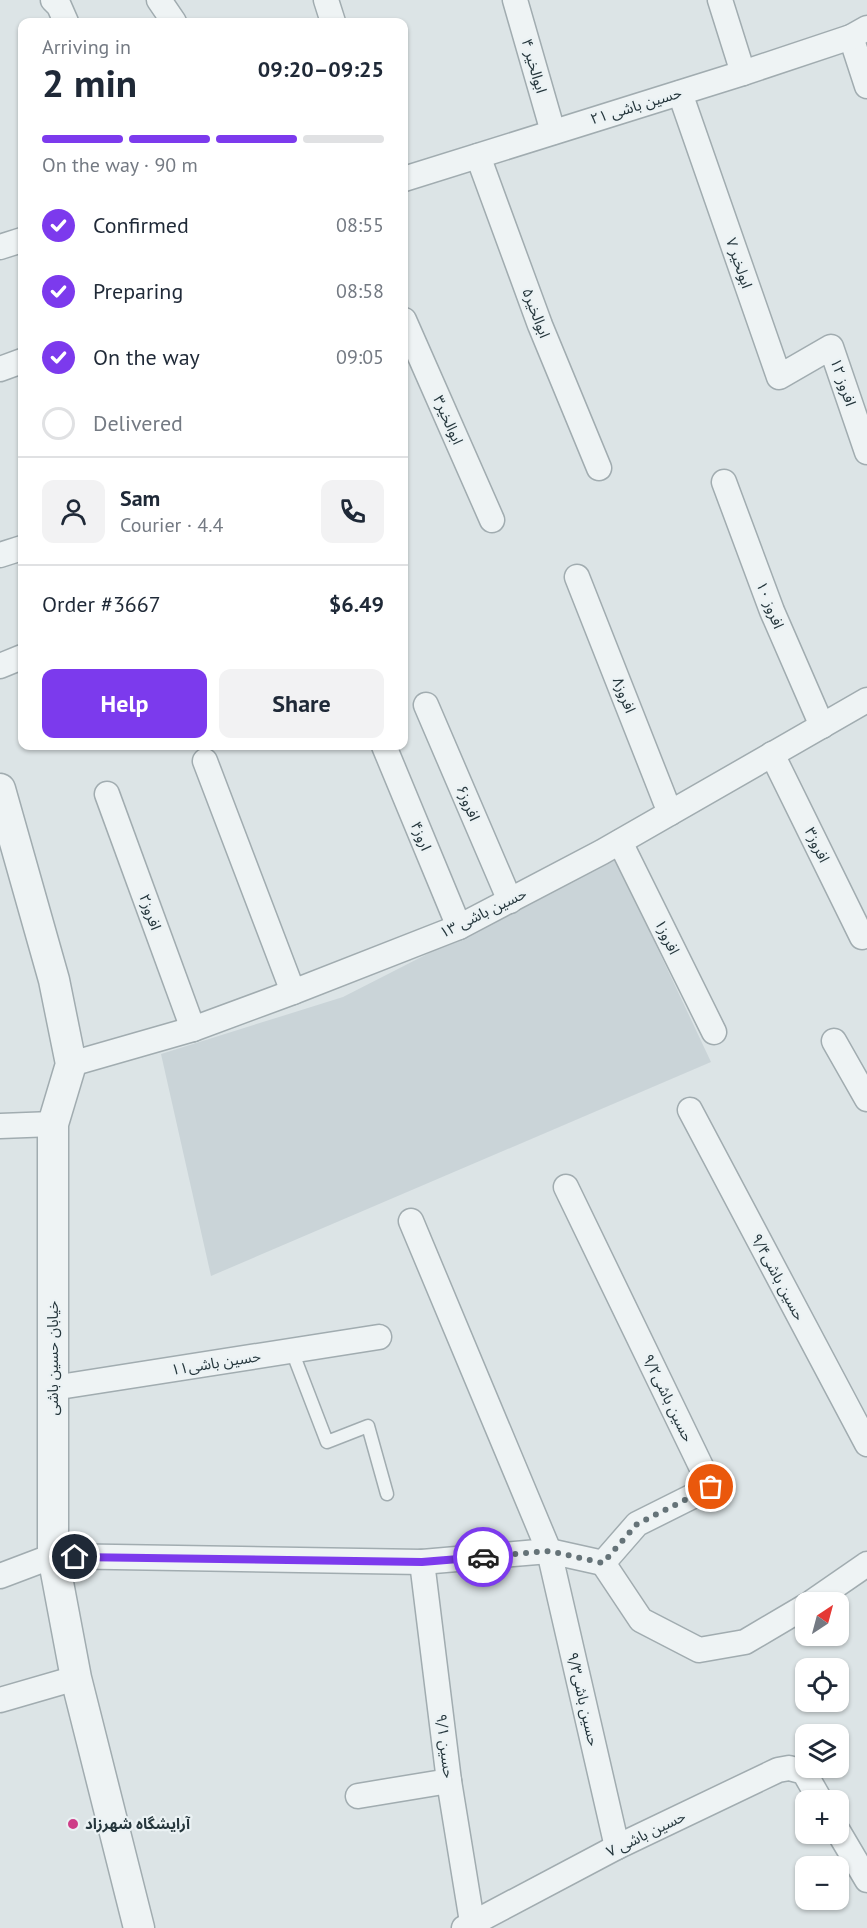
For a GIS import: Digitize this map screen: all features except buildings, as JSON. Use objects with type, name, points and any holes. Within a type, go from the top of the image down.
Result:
[{"type":"street","points":[[53,0],[59,6],[64,18]]},
{"type":"street","points":[[159,0],[171,18]]},
{"type":"street","points":[[326,0],[332,18]]},
{"type":"street","name":"ابوالخیر ۴","points":[[515,0],[554,132]]},
{"type":"street","points":[[720,0],[743,73]]},
{"type":"street","points":[[859,33],[867,86]]},
{"type":"street","name":"حسین باشی ۲۱","points":[[408,178],[743,73],[859,33]]},
{"type":"street","name":"ابولخیر ۷","points":[[680,93],[779,377],[831,347]]},
{"type":"street","name":"ابوالخیر۵","points":[[477,156],[540,325],[598,468]]},
{"type":"street","points":[[0,247],[18,241]]},
{"type":"street","name":"ابوالخیر۳","points":[[408,329],[492,520]]},
{"type":"street","name":"افروز ۱۲","points":[[831,347],[867,452]]},
{"type":"street","points":[[0,369],[18,362]]},
{"type":"street","name":"افروز ۱۰","points":[[724,482],[772,611],[822,726]]},
{"type":"street","points":[[0,555],[18,549]]},
{"type":"street","name":"افروز۸","points":[[577,577],[670,813]]},
{"type":"street","points":[[0,666],[18,659]]},
{"type":"street","name":"حسین باشی ۱۳","points":[[71,1064],[193,1029],[459,927],[620,842],[867,700]]},
{"type":"street","name":"افروز۶","points":[[426,705],[510,901]]},
{"type":"street","name":"اروز۴","points":[[386,750],[459,927]]},
{"type":"street","name":"افروز۳","points":[[772,754],[862,937]]},
{"type":"street","points":[[205,761],[293,992]]},
{"type":"street","name":"خیابان حسین باشی","points":[[0,789],[54,980],[71,1064],[53,1124],[53,1556],[76,1678],[139,1928]]},
{"type":"street","name":"افروز۲","points":[[107,794],[193,1029]]},
{"type":"street","name":"افروز۱","points":[[620,842],[714,1032]]},
{"type":"street","points":[[834,1041],[867,1100]]},
{"type":"street","name":"حسین باشی۹/۴","points":[[690,1110],[867,1444]]},
{"type":"street","points":[[0,1126],[53,1124]]},
{"type":"street","name":"حسین باشی۹/۲","points":[[566,1187],[711,1487],[637,1524],[603,1563]]},
{"type":"street","points":[[411,1221],[549,1551]]},
{"type":"street","name":"حسین باشی۱۱","points":[[53,1388],[379,1337]]},
{"type":"street","points":[[0,1576],[53,1556],[422,1562],[549,1551],[603,1563],[640,1620],[699,1650],[746,1642],[795,1613]]},
{"type":"street","name":"حسین باشی۹/۳","points":[[549,1551],[616,1847]]},
{"type":"street","name":"حسین ۹/۱","points":[[422,1562],[470,1927]]},
{"type":"street","points":[[826,1592],[867,1564]]},
{"type":"street","points":[[0,1700],[76,1678]]},
{"type":"street","name":"حسین باشی ۷","points":[[470,1927],[616,1847],[778,1770],[789,1768],[804,1772],[814,1790]]},
{"type":"street","points":[[358,1796],[449,1781]]},
{"type":"street","points":[[846,1844],[866,1874]]},
{"type":"lane","points":[[292,1351],[327,1442],[368,1426],[387,1494]]},
{"type":"shaded area","points":[[615,858],[711,1062],[211,1276],[161,1054],[343,997]]},
{"type":"way so far","points":[[483,1557],[549,1551],[603,1563],[637,1524],[711,1487]]},
{"type":"place","name":"آرایشگاه شهرزاد","points":[[73,1824]]},
{"type":"route","points":[[75,1557],[422,1562],[483,1557]]}]
